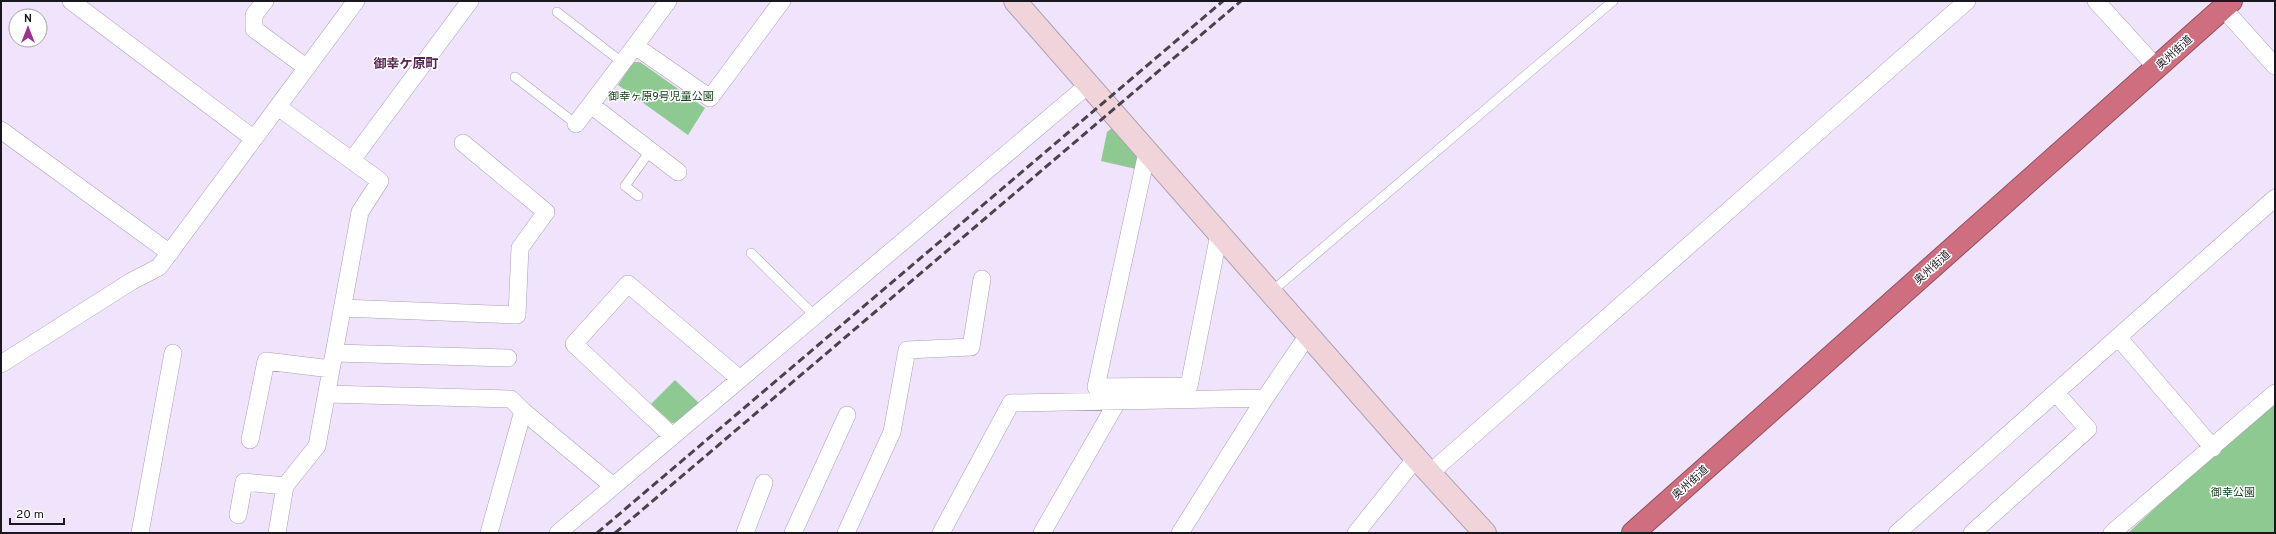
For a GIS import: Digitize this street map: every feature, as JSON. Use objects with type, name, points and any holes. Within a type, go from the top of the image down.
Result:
[{"type":"highway","name":"奥州街道","points":[[1633,533],[2227,5]]},
{"type":"street","points":[[71,1],[254,139]]},
{"type":"street","points":[[265,1],[254,15],[254,29],[306,68]]},
{"type":"street","points":[[1,364],[132,281],[159,267],[356,1]]},
{"type":"street","points":[[352,160],[470,1]]},
{"type":"street","points":[[576,124],[668,1]]},
{"type":"street","points":[[635,46],[710,98],[782,1]]},
{"type":"street","points":[[1015,1],[1423,466],[1485,533]]},
{"type":"street","points":[[1356,533],[1423,466],[1967,1]]},
{"type":"street","points":[[2096,1],[2156,67]]},
{"type":"street","points":[[2227,5],[2275,66]]},
{"type":"street","points":[[558,533],[1088,85]]},
{"type":"street","points":[[591,105],[678,172]]},
{"type":"street","points":[[277,533],[285,486],[317,446],[360,212],[380,181],[278,107]]},
{"type":"street","points":[[1,130],[170,253]]},
{"type":"street","points":[[342,308],[517,316],[520,248],[546,212],[463,143]]},
{"type":"street","points":[[1147,152],[1096,387],[1190,386],[1219,234]]},
{"type":"street","points":[[1897,533],[2275,198]]},
{"type":"street","points":[[846,533],[892,432],[907,350],[970,347],[982,279]]},
{"type":"street","points":[[672,436],[574,344],[628,284],[740,379]]},
{"type":"street","points":[[1180,533],[1265,398],[1308,335]]},
{"type":"street","points":[[2118,337],[2213,448]]},
{"type":"street","points":[[140,533],[173,353]]},
{"type":"street","points":[[334,353],[508,358]]},
{"type":"street","points":[[250,440],[266,361],[331,369]]},
{"type":"street","points":[[2112,533],[2213,448],[2275,392]]},
{"type":"street","points":[[1972,533],[2088,429],[2056,393]]},
{"type":"street","points":[[326,394],[511,399],[523,411],[613,486]]},
{"type":"street","points":[[941,533],[1011,403],[1265,398]]},
{"type":"street","points":[[1042,533],[1117,402]]},
{"type":"street","points":[[489,533],[523,411]]},
{"type":"street","points":[[793,533],[847,415]]},
{"type":"street","points":[[238,515],[244,482],[285,486]]},
{"type":"street","points":[[745,533],[764,484]]},
{"type":"lane","points":[[1271,292],[1613,1]]},
{"type":"lane","points":[[557,12],[623,63]]},
{"type":"lane","points":[[515,78],[576,124]]},
{"type":"lane","points":[[638,196],[625,186],[650,151]]},
{"type":"lane","points":[[751,253],[815,316]]},
{"type":"green space","name":"御幸ヶ原9号児童公園","points":[[633,62],[640,62],[705,108],[688,135],[618,85]]},
{"type":"green space","points":[[1112,128],[1138,156],[1136,169],[1101,161],[1107,132]]},
{"type":"green space","points":[[675,380],[701,405],[683,422],[672,423],[651,404]]},
{"type":"green space","name":"御幸公園","points":[[2275,397],[2275,533],[2128,533]]},
{"type":"railway","points":[[597,533],[1223,1]]},
{"type":"railway","points":[[615,533],[1241,1]]},
{"type":"district","name":"御幸ケ原町","points":[[406,63]]}]
